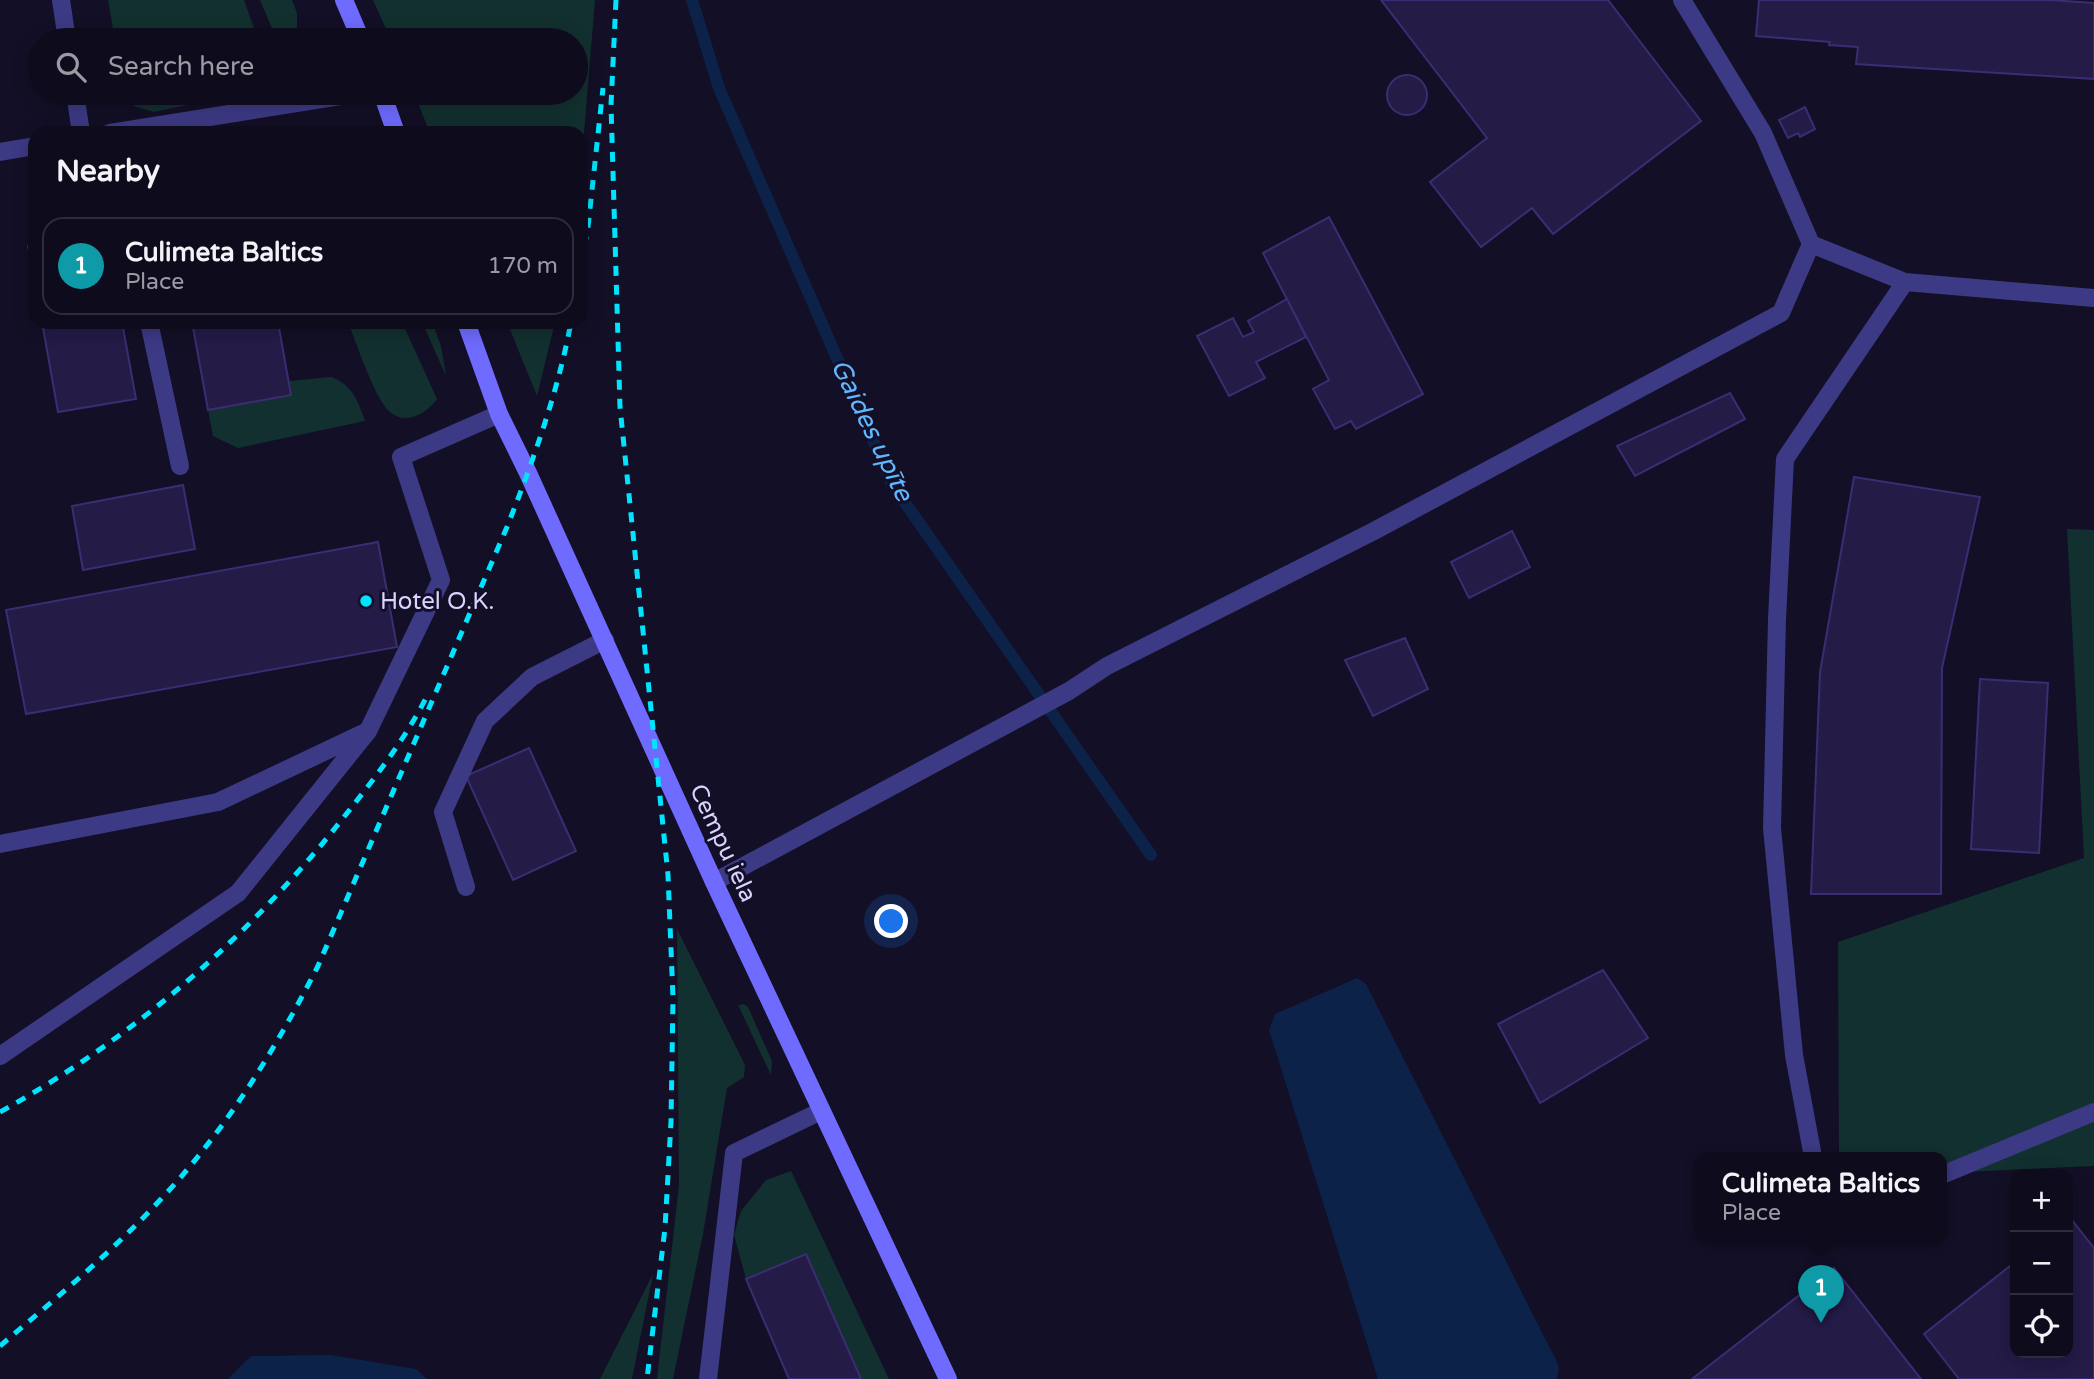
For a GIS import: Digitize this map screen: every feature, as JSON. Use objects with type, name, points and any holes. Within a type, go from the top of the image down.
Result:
[{"type":"main road","points":[[344,0],[356,28]]},
{"type":"main road","points":[[386,105],[394,126]]},
{"type":"main road","name":"Cempu iela","points":[[469,329],[499,414],[714,882],[948,1379]]},
{"type":"street","points":[[61,0],[65,28]]},
{"type":"street","points":[[1682,0],[1763,133],[1811,244],[1905,282],[2094,298]]},
{"type":"street","points":[[77,105],[80,126]]},
{"type":"street","points":[[154,126],[284,105]]},
{"type":"street","points":[[0,152],[28,147]]},
{"type":"street","points":[[714,882],[1069,691],[1107,666],[1374,531],[1780,313],[1811,244]]},
{"type":"street","points":[[1812,1152],[1794,1055],[1772,828],[1777,619],[1786,459],[1905,282]]},
{"type":"street","points":[[151,329],[180,466]]},
{"type":"street","points":[[0,1056],[238,893],[368,732],[441,580],[401,457],[499,414]]},
{"type":"street","points":[[466,887],[443,812],[485,721],[532,677],[605,640]]},
{"type":"street","points":[[0,844],[218,802],[368,732]]},
{"type":"street","points":[[708,1379],[734,1153],[821,1111]]},
{"type":"street","points":[[1947,1173],[2094,1112]]},
{"type":"green space","points":[[108,0],[244,0],[254,28],[113,28]]},
{"type":"green space","points":[[260,0],[292,0],[297,13],[297,28],[272,28]]},
{"type":"green space","points":[[373,0],[595,0],[588,84],[588,28],[386,28]]},
{"type":"green space","points":[[133,105],[188,105],[154,112]]},
{"type":"green space","points":[[419,105],[586,105],[585,126],[427,126]]},
{"type":"green space","points":[[351,329],[405,329],[437,399],[416,416],[396,416],[384,406],[378,396]]},
{"type":"green space","points":[[425,329],[435,329],[441,346],[446,376]]},
{"type":"green space","points":[[510,329],[553,329],[537,396]]},
{"type":"green space","points":[[331,377],[350,389],[365,421],[238,448],[213,436],[208,410],[291,395],[289,381]]},
{"type":"green space","points":[[2067,529],[2094,530],[2094,1166],[1947,1173],[1947,1152],[1839,1152],[1838,942],[2084,858]]},
{"type":"green space","points":[[677,929],[745,1065],[744,1077],[727,1088],[703,1234],[673,1379],[657,1379],[679,1185]]},
{"type":"green space","points":[[744,1004],[748,1007],[772,1061],[771,1075],[738,1005]]},
{"type":"green space","points":[[791,1171],[889,1379],[861,1379],[806,1254],[746,1279],[734,1235],[741,1211],[766,1180]]},
{"type":"green space","points":[[653,1274],[632,1379],[600,1379]]},
{"type":"water","points":[[1357,978],[1366,984],[1559,1366],[1557,1379],[1378,1379],[1269,1030],[1275,1014]]},
{"type":"water","points":[[331,1355],[416,1369],[427,1379],[228,1379],[251,1356]]},
{"type":"building","points":[[1381,0],[1608,0],[1701,121],[1553,234],[1532,208],[1481,247],[1430,182],[1487,138]]},
{"type":"building","points":[[1759,0],[2050,0],[2094,3],[2094,79],[1856,64],[1858,47],[1756,36]]},
{"type":"building","points":[[1407,75],[1415,76],[1421,81],[1426,87],[1426,103],[1421,109],[1415,114],[1407,115],[1399,114],[1393,109],[1388,103],[1387,95],[1388,87],[1393,81],[1399,76]]},
{"type":"building","points":[[1805,107],[1815,129],[1800,137],[1798,133],[1788,138],[1779,120]]},
{"type":"building","points":[[1329,217],[1423,394],[1356,429],[1351,421],[1335,429],[1313,389],[1329,380],[1263,253]]},
{"type":"building","points":[[1287,299],[1306,337],[1256,362],[1265,378],[1229,396],[1197,336],[1233,318],[1243,337],[1254,332],[1248,321]]},
{"type":"building","points":[[43,329],[123,329],[136,399],[58,412]]},
{"type":"building","points":[[193,329],[279,329],[291,395],[208,410]]},
{"type":"building","points":[[1730,393],[1745,419],[1635,476],[1617,446]]},
{"type":"building","points":[[1854,477],[1980,497],[1942,668],[1941,894],[1811,894],[1820,672]]},
{"type":"building","points":[[183,485],[195,549],[83,570],[72,506]]},
{"type":"building","points":[[1512,531],[1530,567],[1469,598],[1451,562]]},
{"type":"building","points":[[378,542],[397,647],[26,714],[6,610]]},
{"type":"building","points":[[1405,638],[1428,689],[1373,716],[1345,660]]},
{"type":"building","points":[[1980,679],[2048,683],[2039,853],[1971,849]]},
{"type":"building","points":[[529,748],[576,851],[513,880],[466,776]]},
{"type":"building","points":[[1603,970],[1648,1038],[1540,1103],[1498,1024]]},
{"type":"building","points":[[2073,1222],[2094,1248],[2094,1379],[1959,1379],[1924,1334],[2010,1266],[2010,1358],[2073,1358]]},
{"type":"building","points":[[806,1254],[861,1379],[789,1379],[746,1279]]},
{"type":"building","points":[[1834,1268],[1921,1379],[1692,1379]]},
{"type":"waterway","name":"Gaides upīte","points":[[692,0],[719,88],[892,484],[1151,855]]},
{"type":"railway","points":[[616,0],[611,105],[620,407],[668,875],[673,998],[671,1122],[665,1228],[647,1379]]},
{"type":"railway","points":[[588,227],[603,88]]},
{"type":"railway","points":[[0,1346],[103,1257],[185,1173],[248,1088],[284,1028],[318,966],[507,527],[544,426],[569,329]]},
{"type":"railway","points":[[0,1112],[99,1050],[146,1015],[234,939],[314,854],[351,808],[391,755],[426,698]]},
{"type":"place","name":"Hotel O.K.","points":[[366,601]]},
{"type":"place","name":"Culimeta Baltics","points":[[1821,1323]]}]
